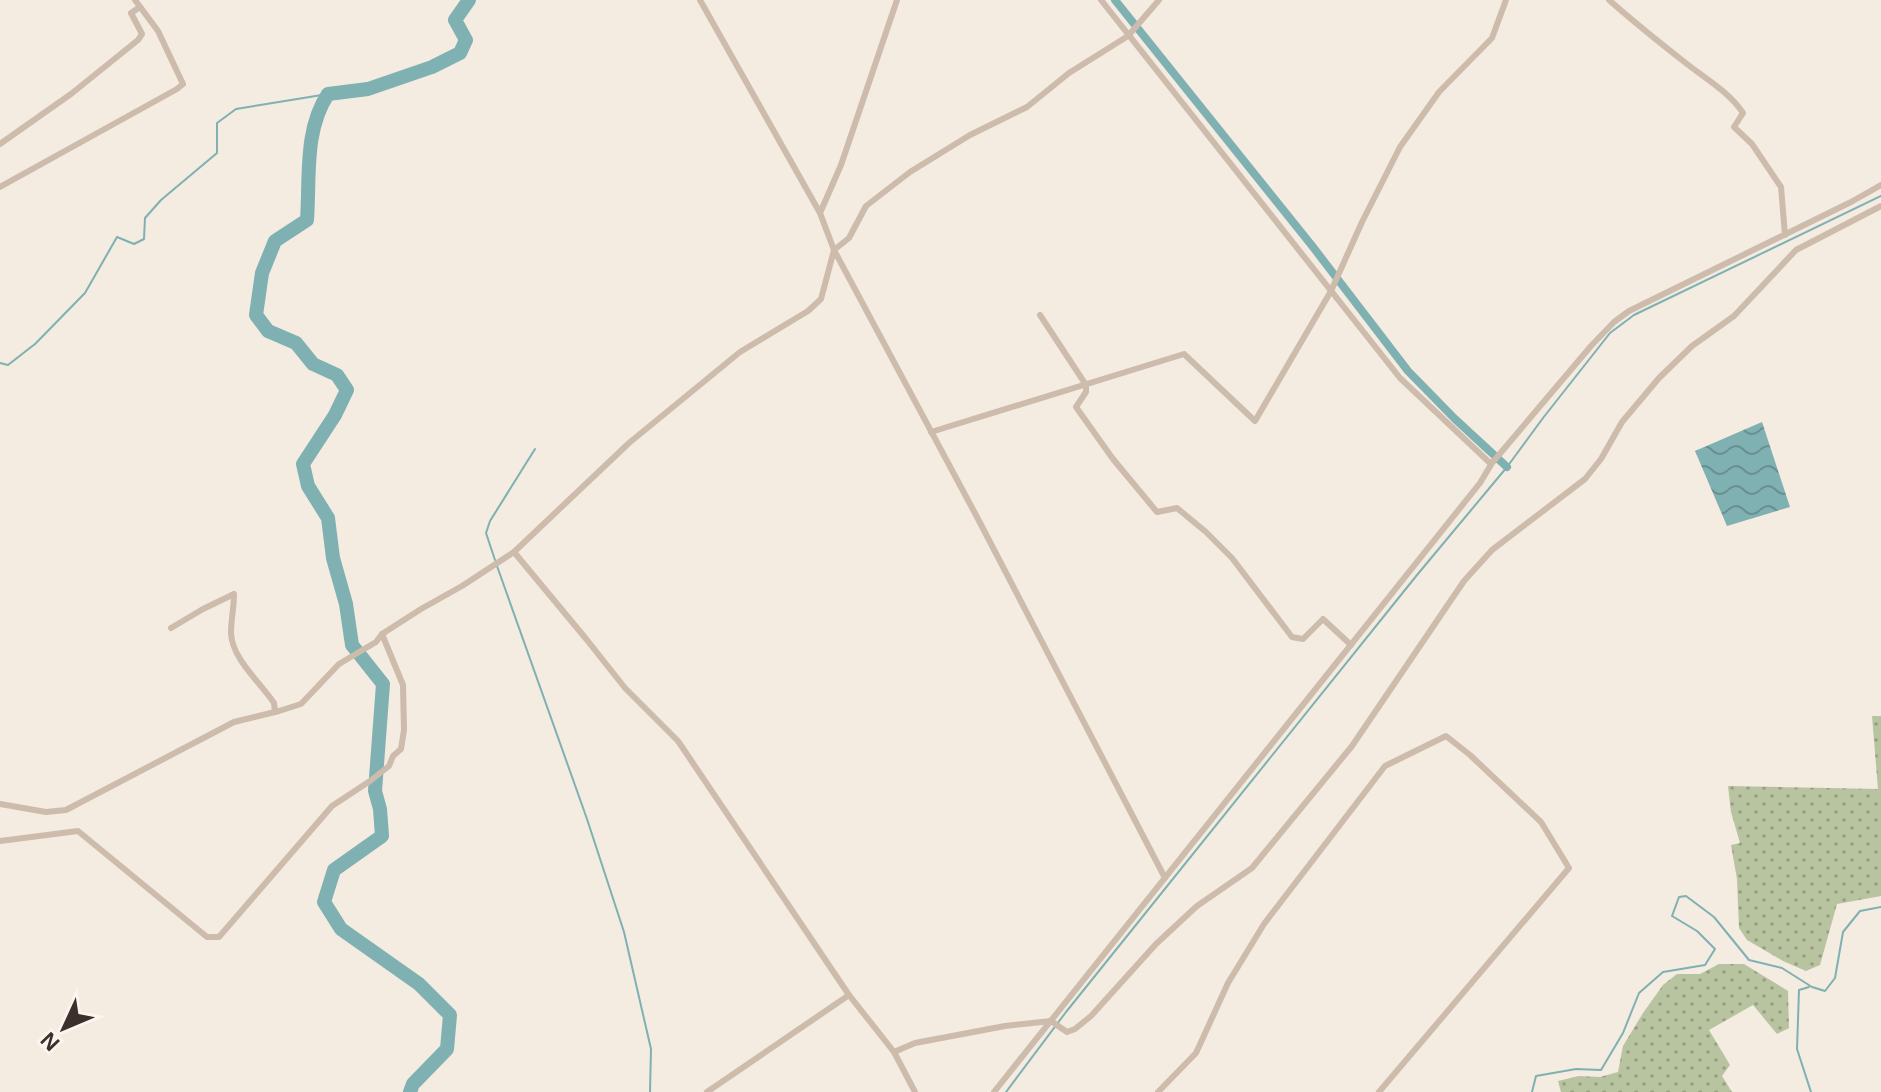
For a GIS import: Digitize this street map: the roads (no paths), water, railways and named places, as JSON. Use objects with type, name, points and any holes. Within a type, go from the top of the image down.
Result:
[{"type":"street","points":[[0,187],[183,84],[158,31],[135,0]]},
{"type":"street","points":[[700,0],[820,213],[834,250],[1165,878]]},
{"type":"street","points":[[820,213],[841,165],[897,0]]},
{"type":"street","points":[[1101,0],[1407,385],[1491,464]]},
{"type":"street","points":[[0,804],[46,812],[66,810],[234,722],[301,704],[339,664],[514,552],[629,443],[740,352],[808,311],[821,299],[834,250],[849,238],[866,206],[910,172],[970,135],[1027,107],[1069,73],[1129,36],[1159,0]]},
{"type":"street","points":[[931,432],[1184,354],[1255,421],[1332,291],[1400,147],[1439,92],[1492,38],[1506,0]]},
{"type":"street","points":[[1609,0],[1716,86],[1743,113],[1734,127],[1752,144],[1781,187],[1785,235]]},
{"type":"street","points":[[0,144],[71,94],[138,40],[142,34],[131,13],[140,7]]},
{"type":"street","points":[[994,1092],[1054,1024],[1165,878],[1480,483],[1491,464],[1614,322],[1629,311],[1881,185]]},
{"type":"street","points":[[894,1052],[915,1043],[1005,1026],[1054,1024],[1067,1032],[1091,1016],[1156,944],[1197,906],[1252,868],[1352,746],[1464,581],[1492,550],[1585,479],[1601,459],[1622,422],[1659,378],[1692,346],[1734,316],[1796,250],[1881,206]]},
{"type":"street","points":[[1040,315],[1086,385],[1086,392],[1076,407],[1113,459],[1157,512],[1177,508],[1206,532],[1232,558],[1292,637],[1303,639],[1323,619],[1351,645]]},
{"type":"street","points":[[514,552],[625,688],[678,741],[849,995],[894,1052],[915,1092]]},
{"type":"street","points":[[171,628],[234,594],[232,645],[237,656],[274,703],[275,712]]},
{"type":"street","points":[[0,841],[78,831],[207,937],[219,937],[332,806],[389,766],[393,756],[401,749],[404,730],[403,685],[382,634]]},
{"type":"street","points":[[1158,1092],[1196,1053],[1228,983],[1264,924],[1385,766],[1446,736],[1541,822],[1569,868],[1379,1092]]},
{"type":"street","points":[[707,1092],[849,995]]},
{"type":"water","points":[[1762,422],[1790,507],[1727,526],[1695,451]]},
{"type":"waterway","points":[[410,1092],[413,1084],[447,1049],[450,1015],[419,984],[341,929],[324,902],[334,870],[382,836],[375,791],[383,684],[352,645],[346,604],[333,558],[328,518],[308,486],[303,464],[335,415],[347,390],[337,375],[313,364],[296,343],[268,331],[256,315],[262,273],[275,241],[307,220],[312,139],[320,108],[328,94],[368,89],[432,67],[460,53],[466,40],[455,20],[469,0]]},
{"type":"waterway","points":[[1115,0],[1408,371],[1507,467]]},
{"type":"waterway","points":[[0,363],[8,365],[35,344],[85,293],[117,237],[134,244],[144,239],[145,218],[161,200],[217,153],[217,123],[236,109],[328,94]]},
{"type":"waterway","points":[[1006,1092],[1066,1012],[1507,467],[1610,333],[1634,315],[1881,196]]},
{"type":"waterway","points":[[495,560],[486,533],[490,521],[535,449]]},
{"type":"waterway","points":[[497,566],[624,932],[651,1049],[650,1092]]},
{"type":"waterway","points":[[1532,1092],[1536,1076],[1576,1069],[1601,1070],[1623,1033],[1639,993],[1663,972],[1705,965],[1715,949],[1697,931],[1672,916],[1679,897],[1686,896],[1714,917],[1749,960],[1782,968],[1812,987],[1825,991],[1835,978],[1843,932],[1860,911],[1881,907]]},
{"type":"waterway","points":[[1809,987],[1799,990],[1797,1049],[1811,1092]]}]
